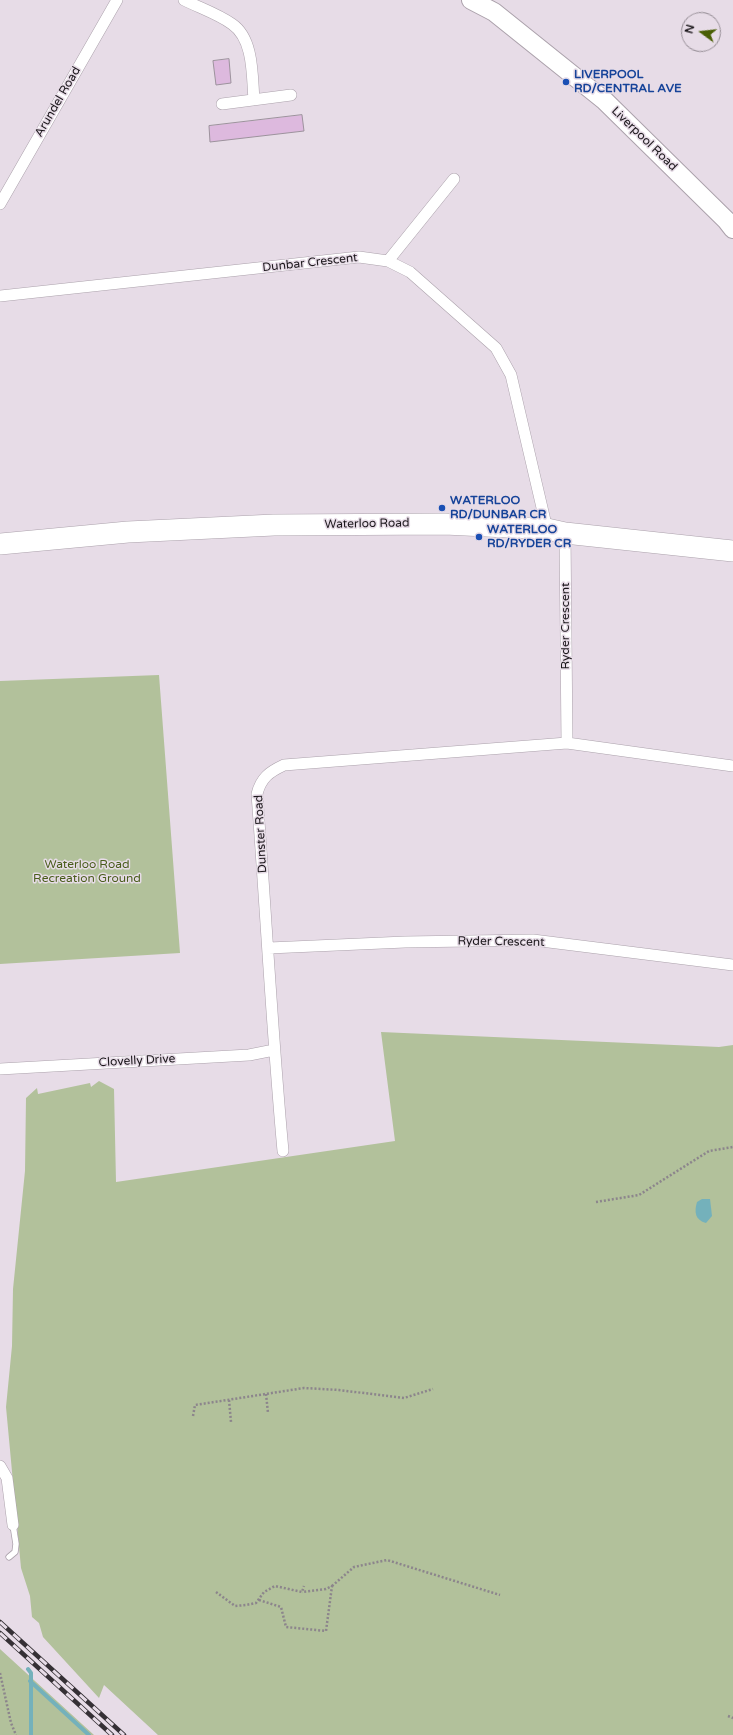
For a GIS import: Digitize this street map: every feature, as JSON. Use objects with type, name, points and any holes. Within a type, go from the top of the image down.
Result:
[{"type":"highway","name":"Waterloo Road","points":[[0,544],[128,532],[274,526],[445,524],[556,531],[733,551]]},
{"type":"main road","name":"Liverpool Road","points":[[471,0],[494,12],[605,101],[726,220],[733,229]]},
{"type":"street","name":"Arundel Road","points":[[0,204],[117,0]]},
{"type":"street","points":[[184,0],[233,24],[243,36],[249,52],[254,100]]},
{"type":"street","points":[[222,104],[291,95]]},
{"type":"street","points":[[388,261],[454,179]]},
{"type":"street","name":"Dunbar Crescent","points":[[0,296],[359,257],[388,261],[416,277],[496,348],[504,360],[511,375],[556,531]]},
{"type":"street","name":"Ryder Crescent","points":[[556,531],[567,743]]},
{"type":"street","points":[[567,743],[733,766]]},
{"type":"street","name":"Dunster Road","points":[[283,1152],[274,1050],[269,948],[257,794],[260,782],[270,772],[284,765],[567,743]]},
{"type":"street","name":"Ryder Crescent","points":[[269,948],[405,942],[533,940],[733,965]]},
{"type":"street","name":"Clovelly Drive","points":[[0,1069],[249,1055],[274,1050]]},
{"type":"street","points":[[0,1466],[7,1478],[13,1525]]},
{"type":"lane","points":[[10,1556],[15,1552],[16,1544],[13,1525]]},
{"type":"path","points":[[596,1202],[640,1195],[709,1150],[733,1147]]},
{"type":"path","points":[[194,1416],[195,1405],[304,1388],[339,1390],[404,1398],[433,1389]]},
{"type":"path","points":[[266,1394],[268,1412]]},
{"type":"path","points":[[229,1400],[231,1422]]},
{"type":"path","points":[[216,1592],[235,1606],[251,1604],[258,1600],[264,1592],[275,1586],[302,1592],[326,1589],[332,1586],[354,1567],[387,1560],[500,1595]]},
{"type":"path","points":[[302,1592],[304,1586]]},
{"type":"path","points":[[258,1600],[281,1607],[286,1627],[326,1631],[332,1586]]},
{"type":"path","points":[[0,1673],[11,1723],[16,1735]]},
{"type":"path","points":[[728,1716],[733,1718]]},
{"type":"green space","name":"Waterloo Road Recreation Ground","points":[[159,675],[180,953],[0,964],[0,681]]},
{"type":"green space","points":[[381,1032],[719,1047],[733,1045],[733,1735],[158,1735],[104,1685],[99,1698],[43,1637],[39,1623],[32,1617],[30,1596],[21,1568],[6,1407],[12,1346],[13,1289],[25,1171],[26,1098],[37,1088],[38,1094],[90,1083],[91,1087],[99,1081],[114,1089],[116,1182],[395,1141]]},
{"type":"green space","points":[[0,1649],[94,1735],[0,1735]]},
{"type":"water","points":[[702,1199],[710,1199],[712,1216],[706,1223],[702,1222],[696,1215],[697,1202]]},
{"type":"building","points":[[229,59],[231,83],[216,85],[213,61]]},
{"type":"building","points":[[302,115],[304,131],[210,142],[209,126]]},
{"type":"waterway","points":[[28,1669],[31,1673],[31,1735]]},
{"type":"waterway","points":[[30,1681],[89,1735]]},
{"type":"railway","points":[[0,1622],[124,1735]]},
{"type":"railway","points":[[0,1633],[112,1735]]},
{"type":"place","name":"LIVERPOOL RD/CENTRAL AVE","points":[[566,82]]},
{"type":"place","name":"WATERLOO RD/DUNBAR CR","points":[[442,508]]},
{"type":"place","name":"WATERLOO RD/RYDER CR","points":[[479,537]]}]
